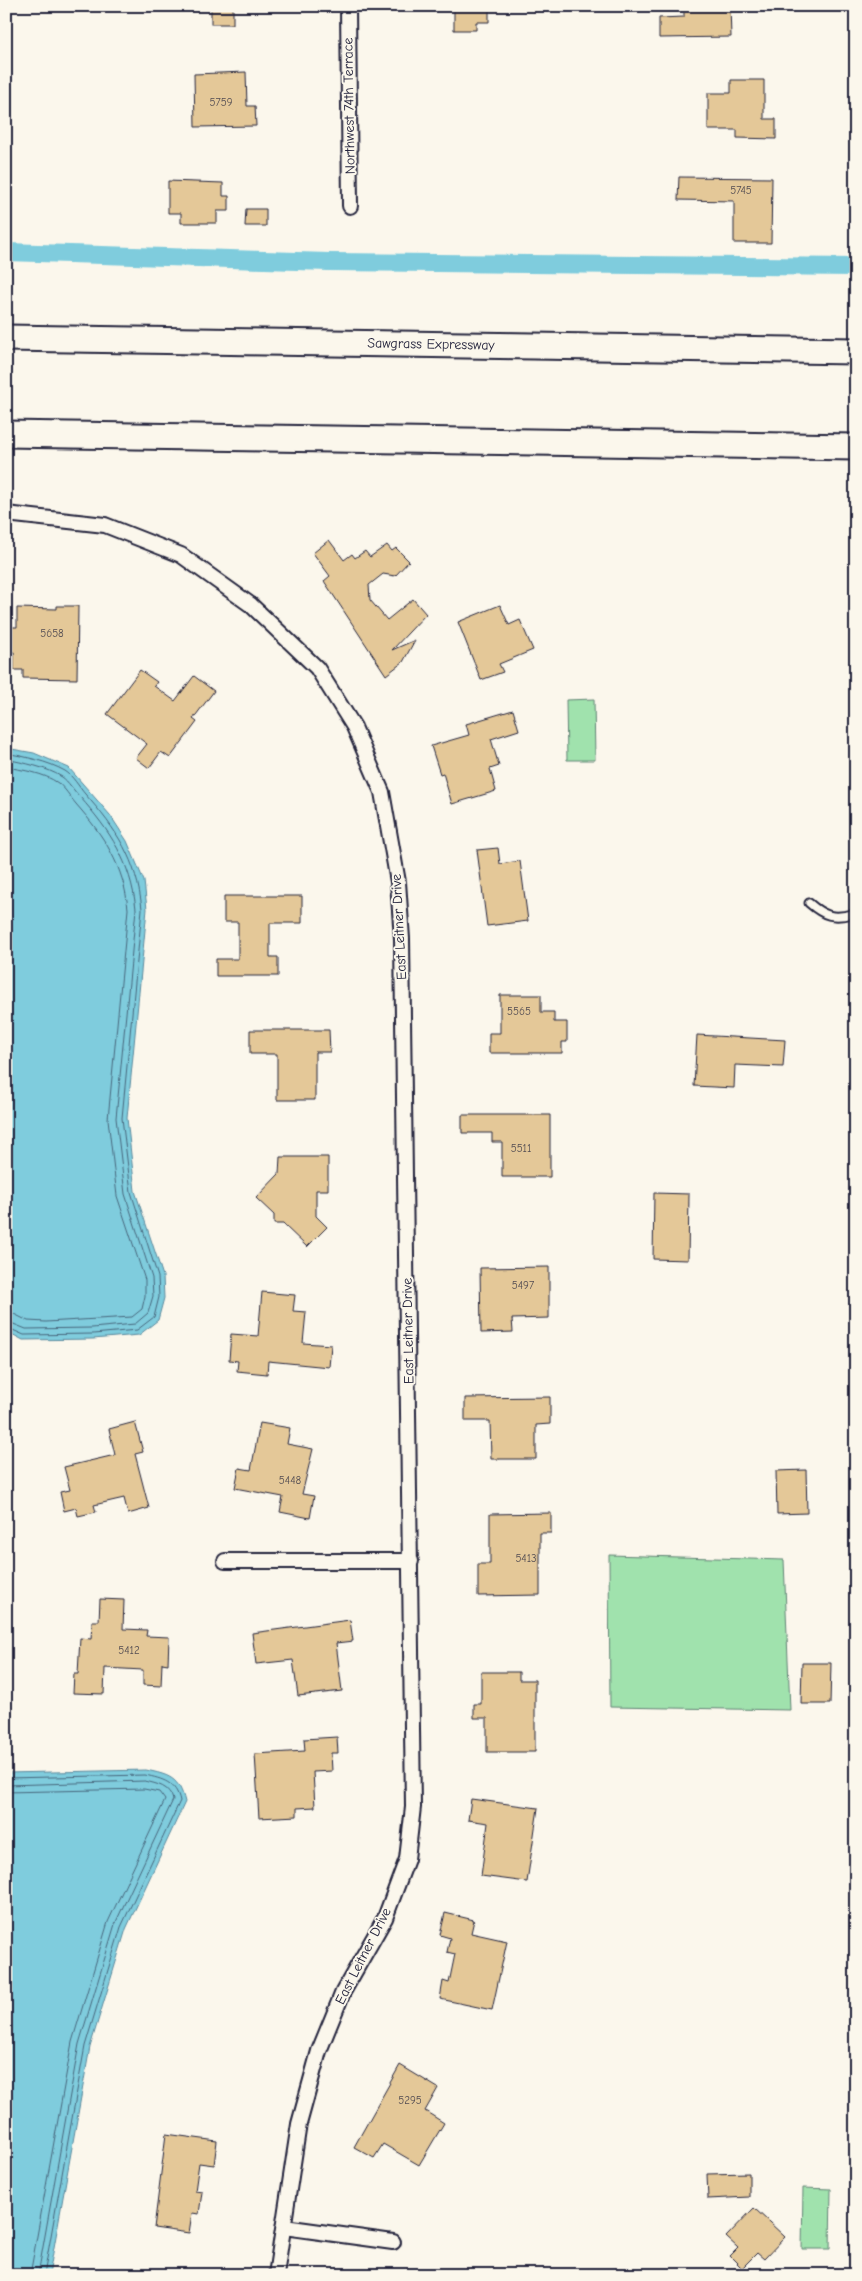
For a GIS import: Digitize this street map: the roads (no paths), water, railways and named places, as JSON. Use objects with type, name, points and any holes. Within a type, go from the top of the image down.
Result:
[{"type":"highway","name":"Sawgrass Expressway","points":[[6,338],[856,351]]},
{"type":"highway","points":[[6,434],[856,448]]},
{"type":"street","name":"Northwest 74th Terrace","points":[[348,6],[350,206]]},
{"type":"street","name":"East Leitner Drive","points":[[6,514],[105,525],[182,555],[251,605],[317,668],[354,727],[382,792],[398,882],[402,939],[413,1807],[406,1859],[385,1918],[343,1992],[319,2051],[299,2124],[276,2275]]},
{"type":"street","points":[[225,1561],[411,1561]]},
{"type":"street","points":[[284,2226],[393,2242]]},
{"type":"lane","points":[[808,903],[822,914],[841,917],[853,914]]},
{"type":"water","points":[[6,748],[34,753],[69,768],[110,815],[127,841],[144,881],[147,909],[127,1118],[135,1191],[163,1276],[164,1298],[158,1320],[139,1335],[93,1339],[23,1340],[6,1331]]},
{"type":"water","points":[[146,1770],[172,1778],[180,1787],[185,1802],[126,1929],[90,2047],[49,2275],[6,2275],[6,1773]]},
{"type":"waterway","points":[[6,252],[329,262],[856,267]]}]
